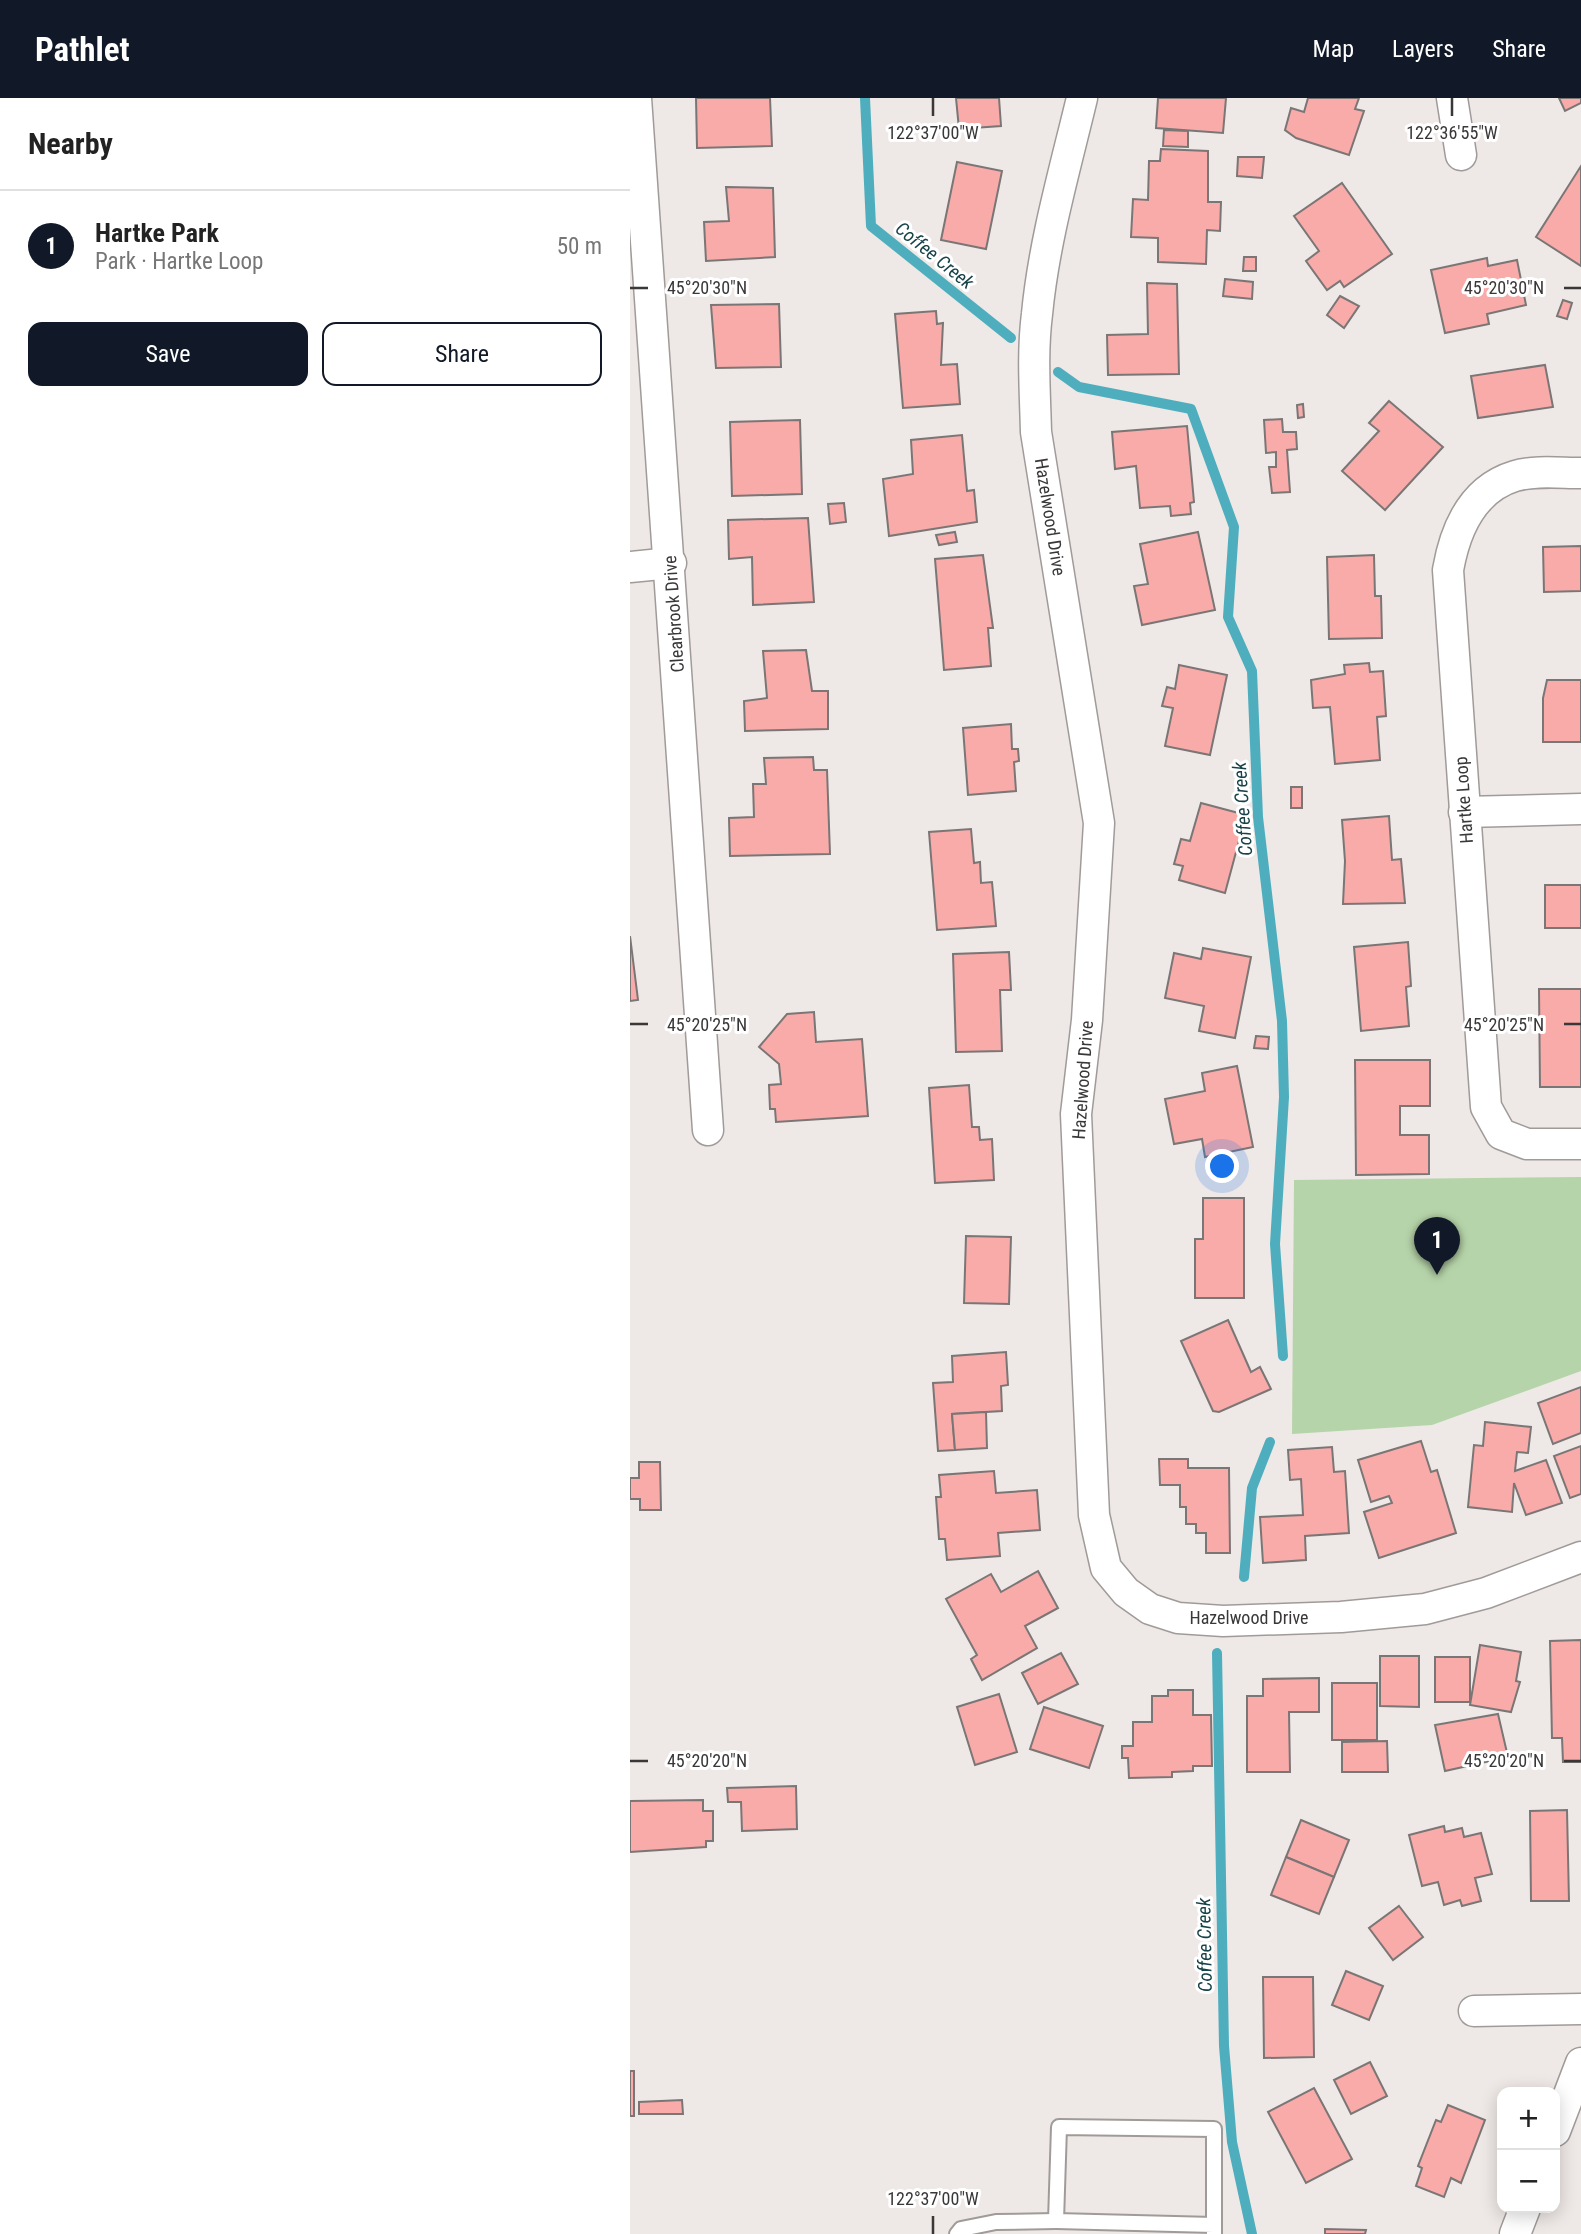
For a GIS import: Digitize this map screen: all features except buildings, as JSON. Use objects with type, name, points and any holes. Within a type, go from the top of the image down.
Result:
[{"type":"street","name":"Clearbrook Drive","points":[[636,98],[671,563],[708,1130]]},
{"type":"street","name":"Hazelwood Drive","points":[[1082,98],[1046,245],[1036,315],[1034,374],[1036,432],[1099,823],[1087,1020],[1076,1114],[1094,1515],[1106,1568],[1126,1592],[1150,1609],[1178,1618],[1223,1621],[1341,1617],[1425,1609],[1486,1593],[1581,1558]]},
{"type":"street","points":[[1452,98],[1461,155]]},
{"type":"street","name":"Hartke Loop","points":[[1581,472],[1514,477],[1483,492],[1459,525],[1448,570],[1486,1107],[1501,1134],[1527,1144],[1581,1144]]},
{"type":"street","points":[[630,567],[671,563]]},
{"type":"street","points":[[1464,812],[1581,809]]},
{"type":"street","points":[[1474,2011],[1581,2008]]},
{"type":"street","points":[[1560,2118],[1581,2063]]},
{"type":"street","points":[[1515,2234],[1523,2213]]},
{"type":"lane","points":[[957,2234],[961,2229],[996,2222],[1056,2221],[1214,2230],[1214,2129],[1059,2127],[1056,2221]]},
{"type":"green space","points":[[1581,1177],[1581,1371],[1432,1425],[1292,1434],[1294,1180]]},
{"type":"waterway","name":"Coffee Creek","points":[[865,98],[871,226],[1011,338]]},
{"type":"waterway","name":"Coffee Creek","points":[[1058,372],[1079,387],[1191,409],[1234,527],[1228,617],[1252,671],[1258,817],[1282,1021],[1284,1097],[1275,1244],[1283,1356]]},
{"type":"waterway","name":"Coffee Creek","points":[[1244,1577],[1252,1488],[1270,1442]]},
{"type":"waterway","name":"Coffee Creek","points":[[1217,1653],[1224,2046],[1232,2142],[1252,2234]]},
{"type":"place","name":"Hartke Park","points":[[1437,1275]]}]
